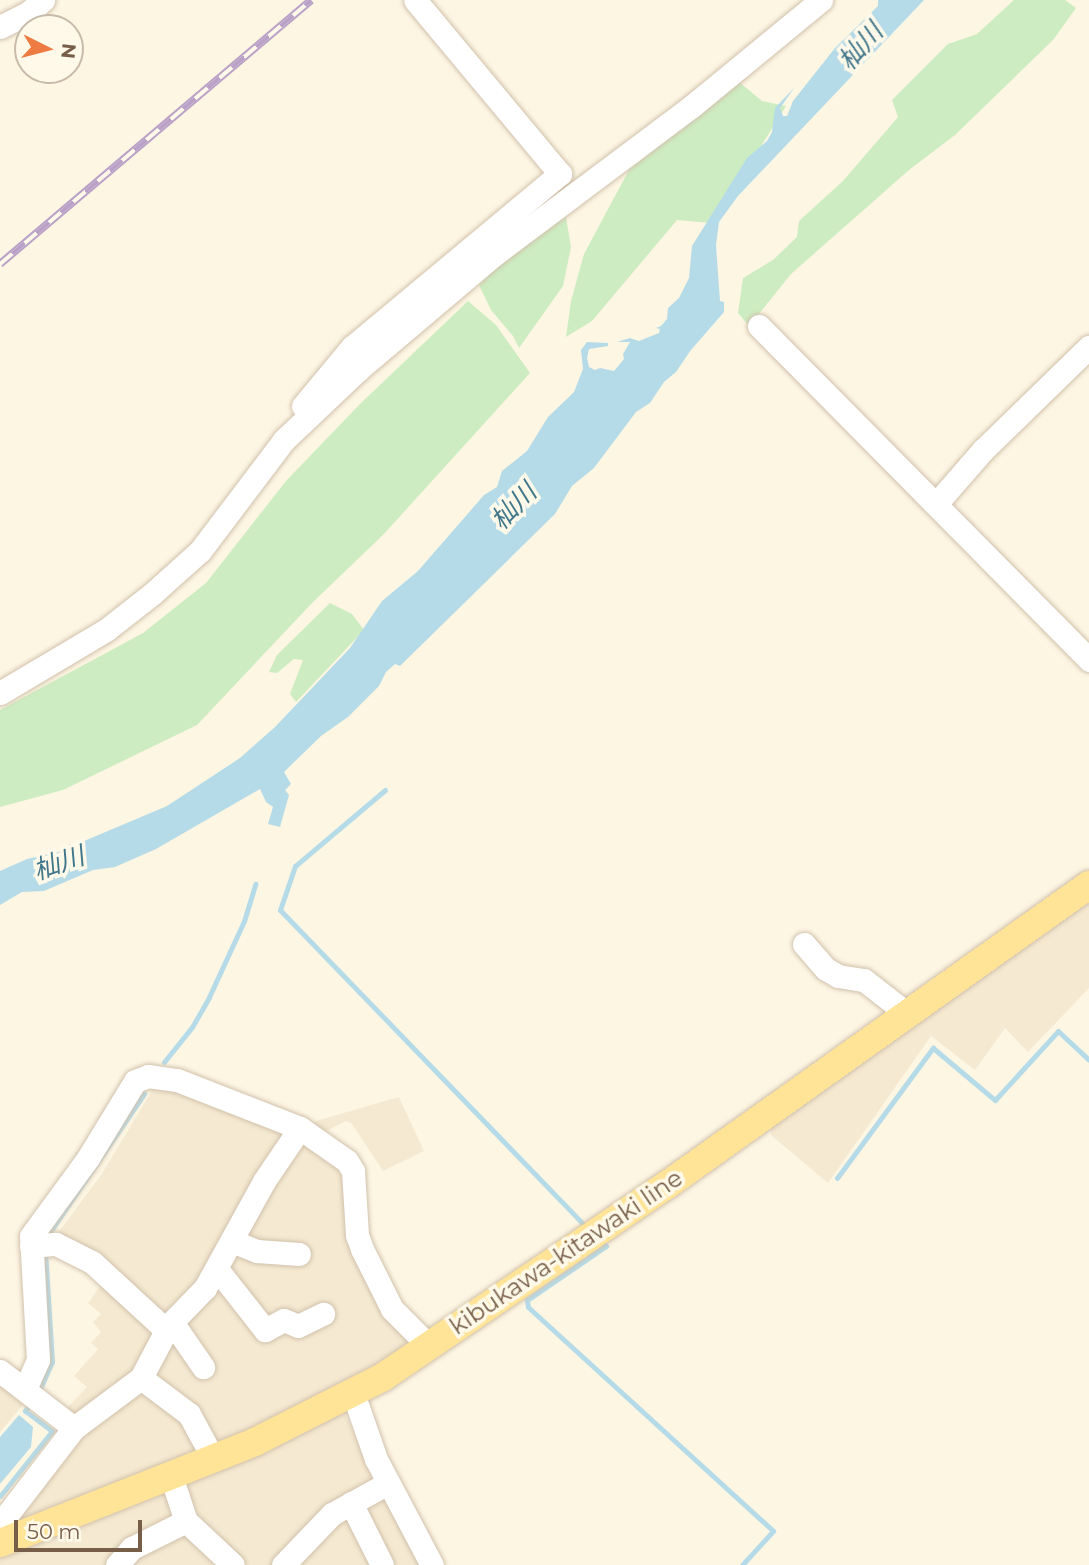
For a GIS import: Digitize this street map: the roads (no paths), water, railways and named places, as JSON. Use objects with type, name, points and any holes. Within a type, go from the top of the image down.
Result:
[{"type":"main road","name":"kibukawa-kitawaki line","points":[[0,1543],[214,1460],[353,1393],[667,1185],[1089,885]]},
{"type":"street","points":[[0,27],[28,13],[43,0]]},
{"type":"street","points":[[0,692],[106,630],[200,551],[284,440],[308,398],[352,347],[560,174],[415,0]]},
{"type":"street","points":[[284,440],[360,368],[495,254],[692,106],[821,0]]},
{"type":"street","points":[[759,326],[1089,660]]},
{"type":"street","points":[[936,504],[983,450],[1089,347]]},
{"type":"street","points":[[804,944],[826,970],[838,976],[864,980],[909,1015]]},
{"type":"street","points":[[32,1394],[38,1360],[31,1237],[88,1158],[135,1081],[148,1076],[165,1076],[300,1128],[347,1161],[353,1171],[357,1235],[362,1250],[393,1309],[428,1345]]},
{"type":"street","points":[[0,1524],[74,1428],[141,1378],[169,1326],[205,1288],[264,1181],[300,1128]]},
{"type":"street","points":[[232,1241],[257,1251],[299,1254]]},
{"type":"street","points":[[31,1246],[55,1244],[92,1262],[169,1326],[203,1367]]},
{"type":"street","points":[[217,1269],[265,1330],[284,1320],[298,1326],[323,1314]]},
{"type":"street","points":[[0,1371],[74,1428]]},
{"type":"street","points":[[141,1378],[189,1414],[214,1460]]},
{"type":"street","points":[[353,1393],[376,1459],[432,1565]]},
{"type":"street","points":[[171,1476],[186,1521],[233,1565]]},
{"type":"street","points":[[283,1565],[332,1514],[388,1483]]},
{"type":"street","points":[[351,1503],[382,1565]]},
{"type":"street","points":[[117,1565],[132,1548],[186,1521]]},
{"type":"water","name":"杣川","points":[[878,0],[924,0],[738,196],[719,222],[716,245],[720,301],[724,302],[724,312],[676,372],[664,382],[650,403],[636,412],[594,468],[572,486],[555,514],[400,666],[395,664],[386,672],[379,686],[348,717],[321,736],[284,772],[291,784],[285,790],[289,795],[280,827],[268,824],[273,807],[266,802],[260,789],[156,849],[115,867],[93,870],[44,891],[22,892],[0,905],[0,871],[27,859],[64,851],[69,844],[77,844],[167,806],[240,758],[275,727],[350,648],[382,601],[418,571],[484,495],[497,487],[502,471],[527,451],[548,417],[574,392],[583,369],[581,350],[587,342],[608,343],[608,346],[589,349],[589,367],[614,371],[624,359],[623,354],[630,342],[617,342],[630,338],[639,341],[659,333],[660,329],[656,328],[667,319],[668,308],[679,298],[689,278],[692,246],[747,158],[767,141],[772,132],[775,108],[794,88],[780,108],[783,116],[787,116],[793,101],[835,48],[878,6]]},
{"type":"water","points":[[19,1415],[33,1427],[31,1447],[0,1484],[0,1437]]},
{"type":"waterway","points":[[385,790],[295,866],[280,910],[583,1224]]},
{"type":"waterway","points":[[164,1062],[192,1027],[209,997],[244,921],[255,884]]},
{"type":"waterway","points":[[837,1178],[933,1048],[995,1100],[1058,1031],[1089,1060]]},
{"type":"waterway","points":[[45,1239],[144,1094]]},
{"type":"waterway","points":[[603,1243],[606,1246],[527,1300],[528,1307],[773,1531],[742,1565]]},
{"type":"waterway","points":[[38,1393],[52,1362],[45,1252]]},
{"type":"waterway","points":[[0,1496],[52,1431],[25,1411],[30,1404]]},
{"type":"railway","points":[[0,264],[311,0]]}]
